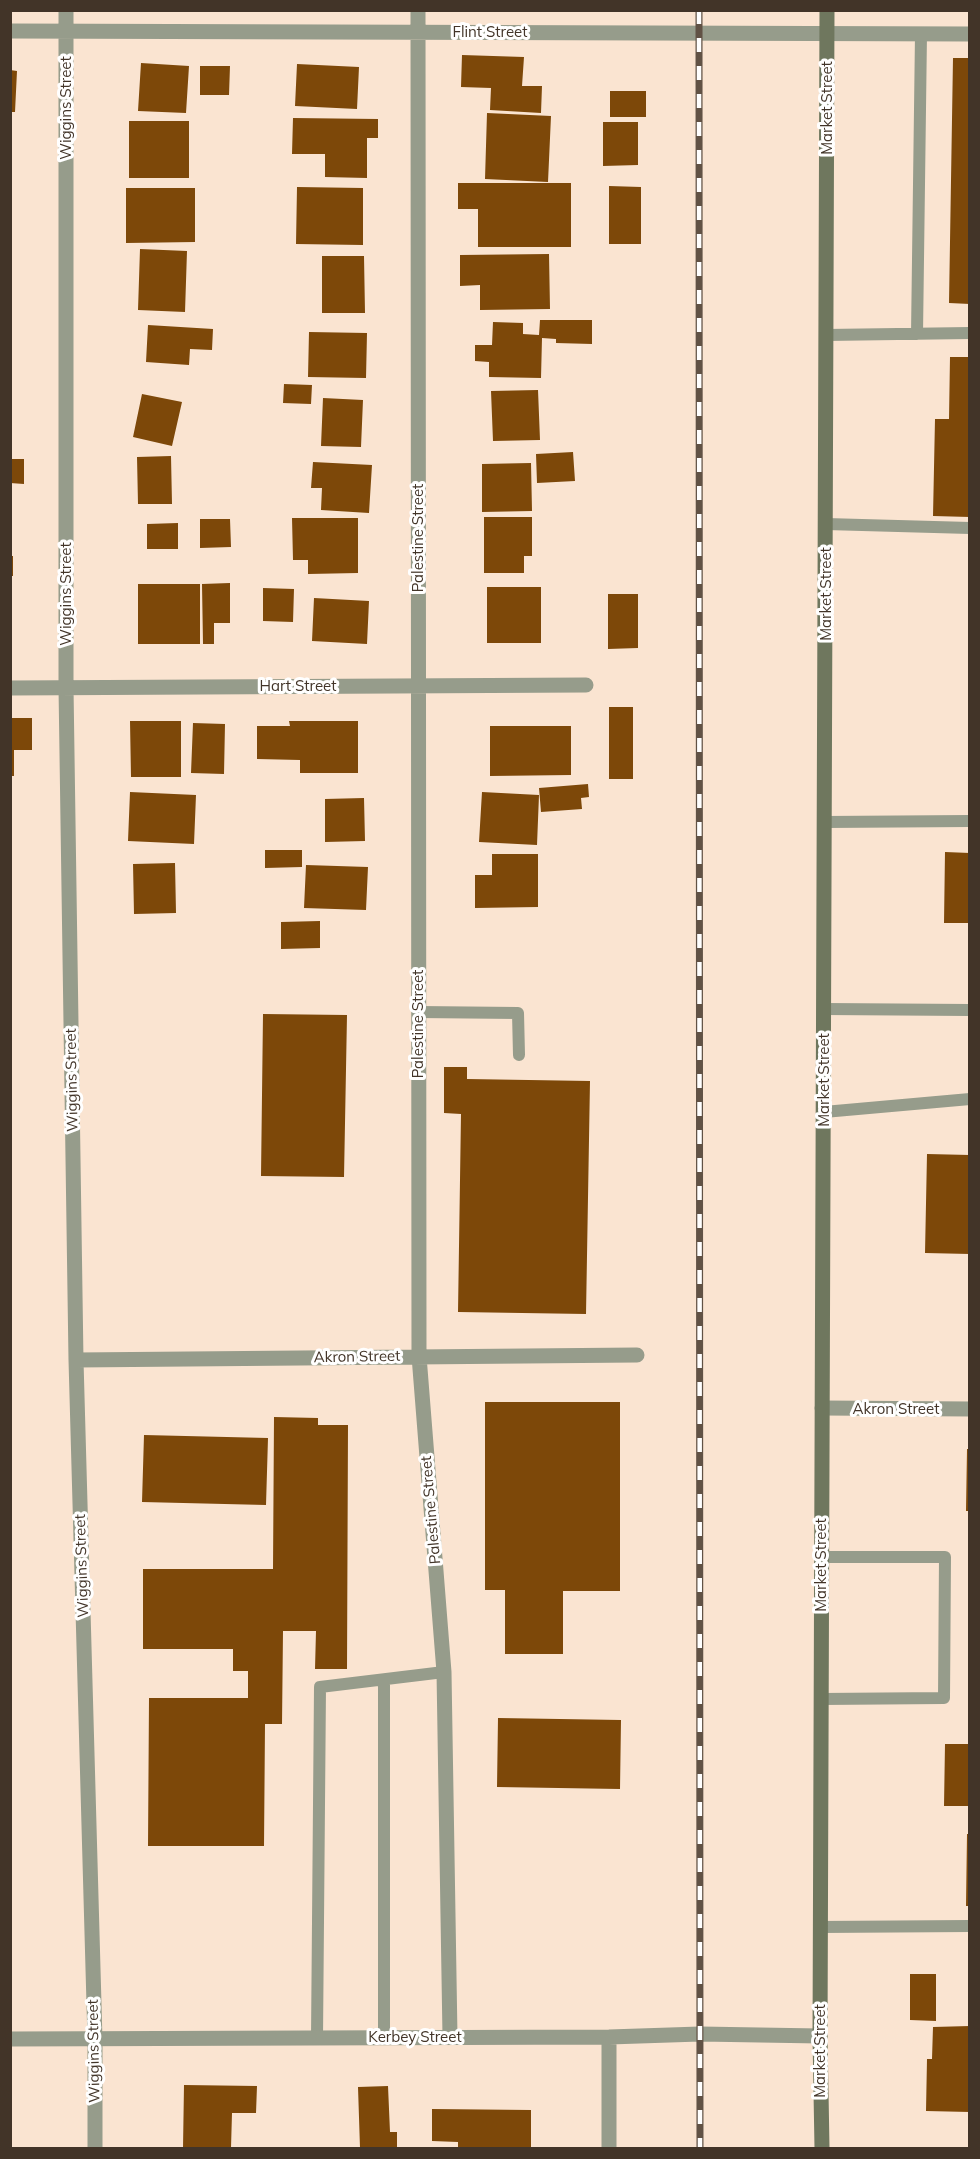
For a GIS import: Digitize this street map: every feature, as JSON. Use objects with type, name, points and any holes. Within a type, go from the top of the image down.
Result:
[{"type":"main road","name":"Market Street","points":[[822,2148],[820,1928],[827,10]]},
{"type":"street","name":"Wiggins Street","points":[[66,10],[66,687],[76,1360],[95,2148]]},
{"type":"street","name":"Palestine Street","points":[[418,10],[418,1356],[444,1672],[450,2037]]},
{"type":"street","name":"Flint Street","points":[[10,31],[969,34]]},
{"type":"street","name":"Hart Street","points":[[10,688],[586,685]]},
{"type":"street","name":"Akron Street","points":[[76,1360],[637,1355]]},
{"type":"street","name":"Akron Street","points":[[822,1408],[969,1409]]},
{"type":"street","name":"Kerbey Street","points":[[10,2039],[609,2037],[700,2034],[820,2036]]},
{"type":"street","points":[[609,2037],[609,2148]]},
{"type":"lane","points":[[917,334],[921,34]]},
{"type":"lane","points":[[826,335],[969,333]]},
{"type":"lane","points":[[826,524],[969,528]]},
{"type":"lane","points":[[825,822],[969,821]]},
{"type":"lane","points":[[824,1009],[969,1010]]},
{"type":"lane","points":[[418,1012],[518,1013],[519,1055]]},
{"type":"lane","points":[[824,1112],[969,1099]]},
{"type":"lane","points":[[821,1557],[945,1557],[944,1698],[821,1699]]},
{"type":"lane","points":[[317,2038],[320,1687],[444,1672]]},
{"type":"lane","points":[[384,1680],[384,2037]]},
{"type":"lane","points":[[820,1928],[969,1926]]},
{"type":"building","points":[[462,55],[524,57],[522,86],[542,86],[541,113],[490,110],[491,88],[461,87]]},
{"type":"building","points":[[953,58],[970,58],[970,304],[949,303]]},
{"type":"building","points":[[141,63],[189,66],[186,113],[138,111]]},
{"type":"building","points":[[297,64],[359,67],[357,109],[295,106]]},
{"type":"building","points":[[200,66],[230,66],[229,95],[200,95]]},
{"type":"building","points":[[10,70],[17,71],[15,112],[10,112]]},
{"type":"building","points":[[610,91],[646,91],[646,117],[610,117]]},
{"type":"building","points":[[487,113],[551,116],[548,182],[485,179]]},
{"type":"building","points":[[293,118],[378,119],[378,138],[367,138],[367,178],[325,177],[325,154],[292,154]]},
{"type":"building","points":[[129,121],[189,121],[189,178],[129,178]]},
{"type":"building","points":[[603,122],[638,122],[638,165],[603,166]]},
{"type":"building","points":[[458,183],[571,183],[571,247],[478,247],[478,209],[458,209]]},
{"type":"building","points":[[609,186],[641,187],[641,244],[609,244]]},
{"type":"building","points":[[297,187],[363,188],[363,245],[296,244]]},
{"type":"building","points":[[126,188],[195,188],[195,242],[126,243]]},
{"type":"building","points":[[140,249],[187,251],[185,312],[138,310]]},
{"type":"building","points":[[549,254],[550,309],[480,310],[480,285],[460,286],[460,255]]},
{"type":"building","points":[[322,256],[364,256],[365,313],[322,313]]},
{"type":"building","points":[[540,320],[592,320],[592,344],[556,343],[556,339],[542,338],[541,378],[489,377],[489,362],[475,361],[475,345],[492,345],[493,322],[523,323],[523,334],[539,335]]},
{"type":"building","points":[[148,325],[213,329],[212,350],[190,349],[189,365],[146,362]]},
{"type":"building","points":[[309,332],[367,333],[366,378],[308,377]]},
{"type":"building","points":[[950,357],[970,357],[970,517],[933,516],[935,419],[949,419]]},
{"type":"building","points":[[284,384],[312,385],[311,404],[283,403]]},
{"type":"building","points":[[538,390],[540,440],[493,441],[491,391]]},
{"type":"building","points":[[142,394],[182,402],[172,446],[133,437]]},
{"type":"building","points":[[323,398],[363,400],[361,447],[321,446]]},
{"type":"building","points":[[573,452],[575,481],[537,483],[536,454]]},
{"type":"building","points":[[171,456],[172,504],[138,504],[137,457]]},
{"type":"building","points":[[10,459],[24,459],[24,484],[10,483]]},
{"type":"building","points":[[313,462],[372,465],[369,513],[321,510],[322,488],[311,488]]},
{"type":"building","points":[[531,463],[532,511],[482,512],[482,464]]},
{"type":"building","points":[[484,517],[532,517],[532,556],[524,556],[524,573],[484,573]]},
{"type":"building","points":[[292,518],[358,518],[358,573],[308,574],[308,560],[293,560]]},
{"type":"building","points":[[200,519],[230,519],[231,547],[200,548]]},
{"type":"building","points":[[178,523],[178,549],[147,549],[147,524]]},
{"type":"building","points":[[10,556],[13,556],[13,576],[10,576]]},
{"type":"building","points":[[230,583],[230,623],[214,623],[214,644],[203,644],[202,584]]},
{"type":"building","points":[[138,584],[200,584],[200,644],[138,644]]},
{"type":"building","points":[[487,587],[541,587],[541,643],[487,643]]},
{"type":"building","points":[[263,588],[294,589],[293,622],[263,621]]},
{"type":"building","points":[[608,594],[638,594],[638,648],[608,649]]},
{"type":"building","points":[[314,598],[369,601],[367,644],[312,641]]},
{"type":"building","points":[[609,707],[633,707],[633,779],[609,779]]},
{"type":"building","points":[[10,718],[32,718],[32,750],[14,750],[14,776],[10,776]]},
{"type":"building","points":[[130,721],[181,721],[181,777],[131,777]]},
{"type":"building","points":[[289,721],[358,721],[358,773],[300,773],[300,760],[257,759],[257,726],[290,726]]},
{"type":"building","points":[[193,723],[225,724],[224,774],[191,773]]},
{"type":"building","points":[[490,726],[571,726],[571,775],[490,776]]},
{"type":"building","points":[[588,784],[589,797],[581,798],[582,809],[541,812],[539,788]]},
{"type":"building","points":[[130,792],[196,795],[194,844],[128,841]]},
{"type":"building","points":[[482,792],[539,795],[537,845],[479,842]]},
{"type":"building","points":[[364,798],[365,841],[325,842],[325,799]]},
{"type":"building","points":[[265,850],[302,850],[302,867],[265,868]]},
{"type":"building","points":[[945,852],[970,853],[970,923],[944,923]]},
{"type":"building","points":[[492,854],[538,854],[538,907],[475,908],[475,875],[492,875]]},
{"type":"building","points":[[175,863],[176,913],[134,914],[133,864]]},
{"type":"building","points":[[306,865],[368,867],[366,910],[304,908]]},
{"type":"building","points":[[320,921],[320,948],[281,949],[281,922]]},
{"type":"building","points":[[263,1014],[347,1015],[344,1177],[261,1176]]},
{"type":"building","points":[[444,1067],[467,1067],[467,1079],[590,1081],[586,1314],[458,1312],[461,1114],[444,1113]]},
{"type":"building","points":[[927,1154],[970,1155],[970,1254],[925,1253]]},
{"type":"building","points":[[485,1402],[620,1402],[620,1591],[563,1591],[563,1654],[505,1654],[505,1590],[485,1590]]},
{"type":"building","points":[[274,1417],[318,1418],[318,1425],[348,1425],[347,1669],[315,1669],[316,1631],[283,1631],[282,1724],[265,1724],[264,1846],[148,1846],[149,1698],[248,1698],[248,1671],[233,1671],[233,1649],[143,1649],[143,1569],[273,1569]]},
{"type":"building","points":[[144,1435],[268,1438],[266,1505],[142,1502]]},
{"type":"building","points":[[967,1449],[970,1449],[970,1511],[966,1511]]},
{"type":"building","points":[[498,1718],[621,1720],[620,1789],[497,1787]]},
{"type":"building","points":[[945,1744],[970,1744],[970,1806],[944,1806]]},
{"type":"building","points":[[967,1834],[970,1834],[970,1906],[966,1906]]},
{"type":"building","points":[[910,1974],[936,1974],[936,2021],[910,2020]]},
{"type":"building","points":[[970,2026],[970,2112],[926,2111],[927,2059],[932,2059],[933,2027]]},
{"type":"building","points":[[184,2085],[257,2086],[256,2113],[232,2113],[231,2148],[183,2148]]},
{"type":"building","points":[[388,2086],[390,2132],[397,2132],[397,2148],[360,2148],[358,2087]]},
{"type":"building","points":[[432,2109],[531,2110],[531,2148],[458,2148],[458,2142],[432,2141]]},
{"type":"railway","points":[[699,10],[700,2148]]}]
